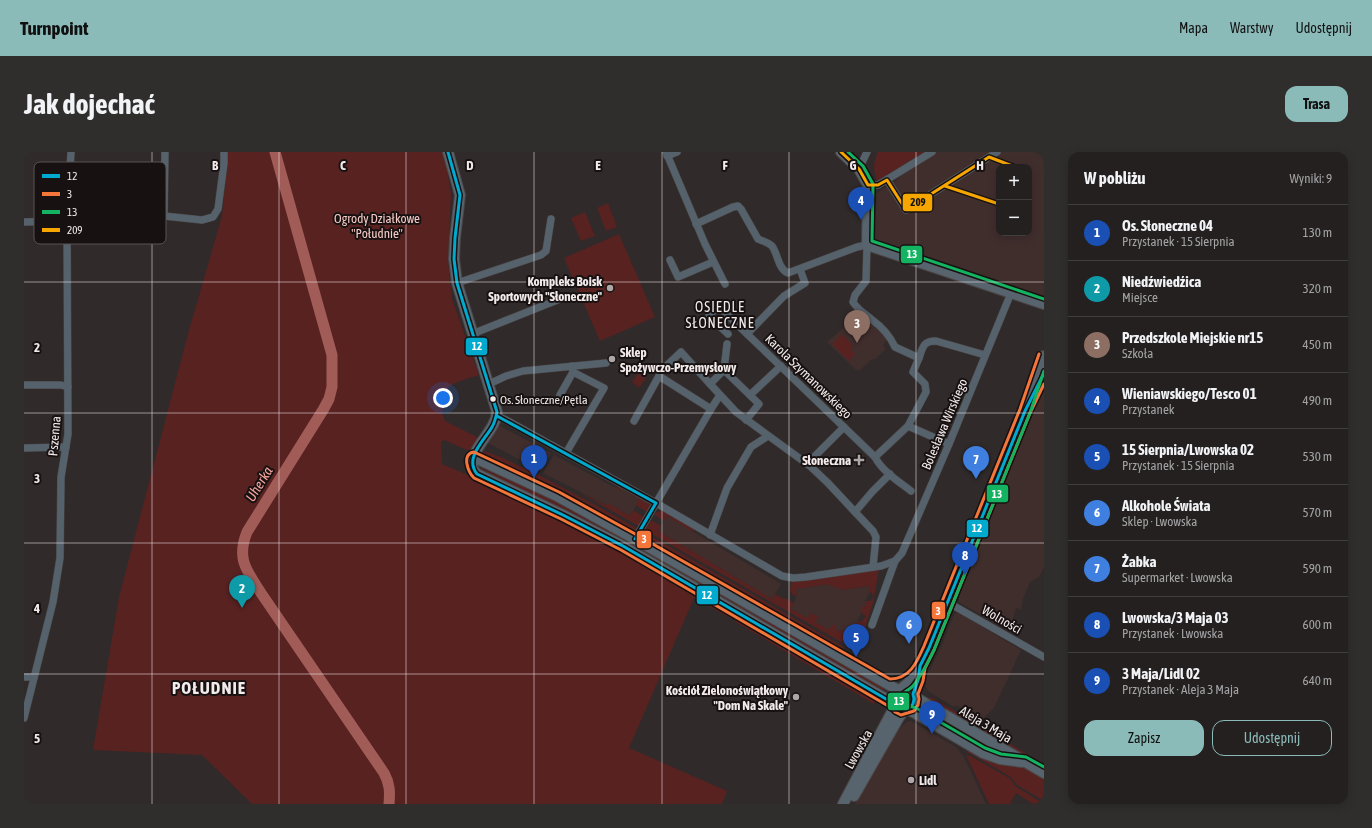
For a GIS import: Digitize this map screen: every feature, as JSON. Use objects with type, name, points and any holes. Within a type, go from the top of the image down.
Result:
[{"type":"street","name":"Pszenna","points":[[70,162],[71,152]]},
{"type":"street","points":[[165,152],[165,162]]},
{"type":"street","points":[[166,216],[202,220],[213,217],[218,209],[224,152]]},
{"type":"street","points":[[448,152],[460,195],[454,259],[457,283],[496,408],[495,421],[473,457],[557,496],[889,684],[900,690],[908,690],[913,695]]},
{"type":"street","points":[[677,152],[666,154],[724,284]]},
{"type":"street","points":[[841,152],[859,168],[868,185],[866,281],[855,296],[853,302],[857,308],[872,319],[891,338],[895,347],[919,358]]},
{"type":"street","points":[[859,168],[866,152]]},
{"type":"street","points":[[868,185],[878,185],[932,152]]},
{"type":"street","points":[[887,180],[906,210],[996,152]]},
{"type":"street","points":[[696,224],[733,206],[738,206],[758,239],[769,243],[773,247],[783,270],[786,272],[790,273],[857,247],[867,245],[1044,304]]},
{"type":"street","points":[[457,283],[541,255],[546,251],[551,219]]},
{"type":"street","points":[[24,222],[34,222]]},
{"type":"street","name":"Pszenna","points":[[24,718],[53,602],[60,558],[61,477],[68,434],[67,244]]},
{"type":"street","points":[[670,260],[678,277],[713,262]]},
{"type":"street","points":[[747,334],[784,296],[805,283],[800,269]]},
{"type":"street","name":"Bolesława Wirskiego","points":[[872,625],[895,561],[902,553],[949,444],[1011,293]]},
{"type":"street","points":[[472,334],[565,297]]},
{"type":"street","name":"Karola Szymanowskiego","points":[[728,334],[709,316],[718,306],[875,457],[890,474],[911,491]]},
{"type":"street","points":[[875,457],[908,426],[926,392],[926,384],[913,372],[924,345],[929,341],[936,341],[985,355]]},
{"type":"street","points":[[710,384],[724,370],[727,344]]},
{"type":"street","points":[[634,421],[662,370],[681,352],[736,412],[807,464],[828,483],[873,531],[876,537],[873,567]]},
{"type":"street","points":[[915,679],[908,683],[893,697],[900,707],[913,704],[915,679],[1025,411],[1043,359]]},
{"type":"street","points":[[489,384],[506,376],[523,371],[572,369],[606,363]]},
{"type":"street","points":[[750,395],[781,366]]},
{"type":"street","points":[[560,395],[572,369]]},
{"type":"street","points":[[566,453],[604,388],[572,369]]},
{"type":"street","points":[[724,370],[759,404],[746,420]]},
{"type":"street","points":[[1025,411],[1044,373]]},
{"type":"street","points":[[659,376],[711,409]]},
{"type":"street","points":[[24,385],[61,385],[68,387]]},
{"type":"street","points":[[635,539],[720,395]]},
{"type":"street","points":[[496,416],[566,453],[615,484],[656,503],[782,576],[788,578],[806,577],[873,567],[895,561]]},
{"type":"street","points":[[908,426],[949,444]]},
{"type":"street","points":[[807,464],[844,427]]},
{"type":"street","points":[[532,443],[536,436]]},
{"type":"street","points":[[710,535],[727,488],[751,447],[768,436]]},
{"type":"street","points":[[24,448],[66,447]]},
{"type":"street","name":"Aleja 3 Maja","points":[[473,457],[473,469],[477,474],[569,517],[623,546],[900,707],[913,712],[983,753],[1000,760],[1024,762]]},
{"type":"street","points":[[855,512],[890,474]]},
{"type":"street","name":"Wolności","points":[[947,602],[1044,657]]},
{"type":"street","points":[[24,677],[34,677]]},
{"type":"street","points":[[889,684],[896,684],[915,679]]},
{"type":"street","points":[[915,679],[919,693],[925,703]]},
{"type":"street","name":"Aleja 3 Maja","points":[[913,695],[1044,773]]},
{"type":"street","points":[[881,696],[894,718],[905,715],[918,715]]},
{"type":"street","name":"Lwowska","points":[[846,804],[900,707]]},
{"type":"street","name":"Lwowska","points":[[846,804],[855,793],[894,718]]},
{"type":"street","points":[[854,804],[855,793]]},
{"type":"shaded area","points":[[935,152],[1044,152],[1044,299],[875,243],[870,239],[873,198],[875,194],[897,180],[906,170]]},
{"type":"shaded area","points":[[861,313],[888,338],[883,345],[886,349],[860,370],[856,370],[827,342]]},
{"type":"shaded area","points":[[1044,387],[1044,567],[1039,577],[1030,582],[1023,599],[1021,610],[1016,608],[1010,628],[1007,630],[959,602],[959,593]]},
{"type":"shaded area","points":[[498,425],[551,453],[541,471],[488,443]]},
{"type":"shaded area","points":[[554,455],[621,491],[622,489],[640,499],[630,516],[608,503],[606,505],[543,473]]},
{"type":"shaded area","points":[[667,516],[781,584],[772,599],[658,531]]},
{"type":"shaded area","points":[[829,584],[835,585],[842,590],[869,586],[870,592],[865,601],[866,606],[861,607],[861,613],[857,622],[858,628],[836,631],[829,630],[791,609],[797,595],[796,589]]},
{"type":"shaded area","points":[[956,613],[959,613],[1021,650],[994,708],[979,722],[965,713],[966,711],[956,705],[954,707],[928,691],[926,687],[926,678]]},
{"type":"shaded area","points":[[908,721],[911,721],[956,747],[964,757],[986,804],[855,804],[895,732]]},
{"type":"green space","name":"Ogrody Działkowe \"Południe\"","points":[[228,152],[444,152],[451,194],[448,261],[452,299],[479,375],[457,382],[446,390],[442,413],[445,421],[477,437],[480,440],[474,449],[467,450],[444,440],[441,442],[442,464],[484,482],[496,490],[528,505],[543,509],[581,526],[736,615],[730,618],[694,598],[629,748],[727,791],[722,804],[252,804],[202,755],[93,750],[119,597],[189,330],[222,216]],"holes":[[[330,396],[323,410],[279,480]]]},
{"type":"green space","points":[[878,152],[925,152],[877,181],[874,166]]},
{"type":"green space","points":[[608,203],[617,227],[606,231],[597,208]]},
{"type":"green space","points":[[585,212],[595,236],[581,241],[571,218]]},
{"type":"green space","name":"Kompleks Boisk Sportowych \"Słoneczne\"","points":[[619,234],[655,317],[600,341],[564,258]]},
{"type":"green space","points":[[842,334],[853,346],[850,349],[855,354],[849,361],[832,344]]},
{"type":"green space","points":[[638,373],[646,378],[639,388],[632,382]]},
{"type":"green space","points":[[482,450],[501,457],[536,474],[532,477],[530,476],[529,478],[485,458]]},
{"type":"green space","points":[[478,467],[574,510],[885,685],[882,691],[834,663],[483,474]]},
{"type":"green space","points":[[537,474],[638,529],[631,532],[536,481],[537,479],[533,477]]},
{"type":"green space","points":[[619,486],[648,502],[650,506],[649,511],[645,511],[636,505],[639,499],[623,489],[621,491],[616,488]]},
{"type":"green space","points":[[577,491],[606,505],[608,503],[630,516],[633,510],[644,517],[640,527]]},
{"type":"green space","points":[[662,511],[695,528],[693,532],[667,516],[664,521],[655,515],[655,513]]},
{"type":"green space","points":[[653,521],[661,526],[658,531],[772,599],[775,594],[794,603],[791,609],[808,618],[811,613],[818,617],[815,622],[829,630],[832,625],[835,625],[836,631],[858,628],[857,622],[862,621],[866,616],[861,613],[861,607],[866,606],[865,601],[871,601],[873,597],[869,586],[841,590],[841,588],[835,589],[835,586],[829,586],[829,584],[796,589],[797,595],[794,596],[790,591],[791,583],[794,581],[879,569],[873,603],[857,651],[645,530],[649,522]]},
{"type":"green space","points":[[644,532],[844,647],[842,650],[811,636],[644,539]]},
{"type":"green space","points":[[741,618],[877,699],[874,704],[734,621]]},
{"type":"green space","points":[[901,692],[907,692],[911,696],[911,702],[907,706],[901,706],[897,702],[897,696]]},
{"type":"green space","points":[[931,697],[1044,764],[1044,770],[929,699]]},
{"type":"green space","points":[[925,707],[1008,756],[998,757],[921,713]]},
{"type":"green space","points":[[970,751],[996,764],[1025,767],[1044,778],[1044,801],[1017,785],[1011,777],[966,752]]},
{"type":"green space","points":[[966,755],[1011,779],[1015,786],[1044,804],[1033,804],[1016,793],[1010,804],[989,804]]},
{"type":"waterway","name":"Uherka","points":[[275,152],[332,355],[332,387],[329,399],[323,410],[247,532],[244,541],[243,557],[251,578],[384,773],[389,788],[389,804]]},
{"type":"transit line","name":"12","points":[[448,152],[460,195],[454,259],[457,283],[497,412],[493,425],[474,456],[473,462],[477,474],[563,515],[623,546],[893,703],[898,709],[907,710],[913,704],[913,694],[918,680],[920,666],[929,648],[1025,411],[1044,373]]},
{"type":"transit line","name":"209","points":[[841,152],[859,169],[868,185],[878,185],[887,180],[906,210],[989,157],[1007,164]]},
{"type":"transit line","name":"13","points":[[848,152],[863,166],[873,184],[872,241],[1044,299]]},
{"type":"transit line","name":"209","points":[[945,186],[996,203]]},
{"type":"transit line","name":"3","points":[[1039,354],[1020,409],[919,658],[908,673],[897,678],[890,679],[559,492],[474,452],[470,453],[468,456],[467,464],[474,478],[561,519],[621,550],[890,707],[901,715],[914,711],[918,705],[918,694],[923,681],[925,668],[934,650],[1030,413],[1044,384]]},
{"type":"transit line","name":"13","points":[[1044,371],[1030,413],[934,650],[915,683],[902,694],[898,700],[900,703],[916,708],[985,748],[1001,754],[1026,757],[1044,767]]},
{"type":"transit line","name":"12","points":[[497,416],[656,503],[635,539]]},
{"type":"place","name":"Wieniawskiego/Tesco 01","points":[[861,220]]},
{"type":"place","name":"Kompleks Boisk Sportowych \"Słoneczne\"","points":[[610,288]]},
{"type":"place","name":"Przedszkole Miejskie nr15","points":[[857,343]]},
{"type":"place","name":"Sklep Spożywczo-Przemysłowy","points":[[612,359]]},
{"type":"place","name":"Os. Słoneczne/Pętla","points":[[493,399]]},
{"type":"place","name":"Słoneczna","points":[[859,460]]},
{"type":"place","name":"Os. Słoneczne 04","points":[[534,478]]},
{"type":"place","name":"Żabka","points":[[976,479]]},
{"type":"place","name":"Lwowska/3 Maja 03","points":[[965,575]]},
{"type":"place","name":"Niedźwiedźica","points":[[242,608]]},
{"type":"place","name":"Alkohole Świata","points":[[909,644]]},
{"type":"place","name":"15 Sierpnia/Lwowska 02","points":[[856,657]]},
{"type":"place","name":"Kościół Zielonoświątkowy \"Dom Na Skale\"","points":[[796,697]]},
{"type":"place","name":"3 Maja/Lidl 02","points":[[932,734]]},
{"type":"place","name":"Lidl","points":[[911,780]]},
{"type":"district","name":"OSIEDLE SŁONECZNE","points":[[720,316]]},
{"type":"district","name":"POŁUDNIE","points":[[209,688]]}]
